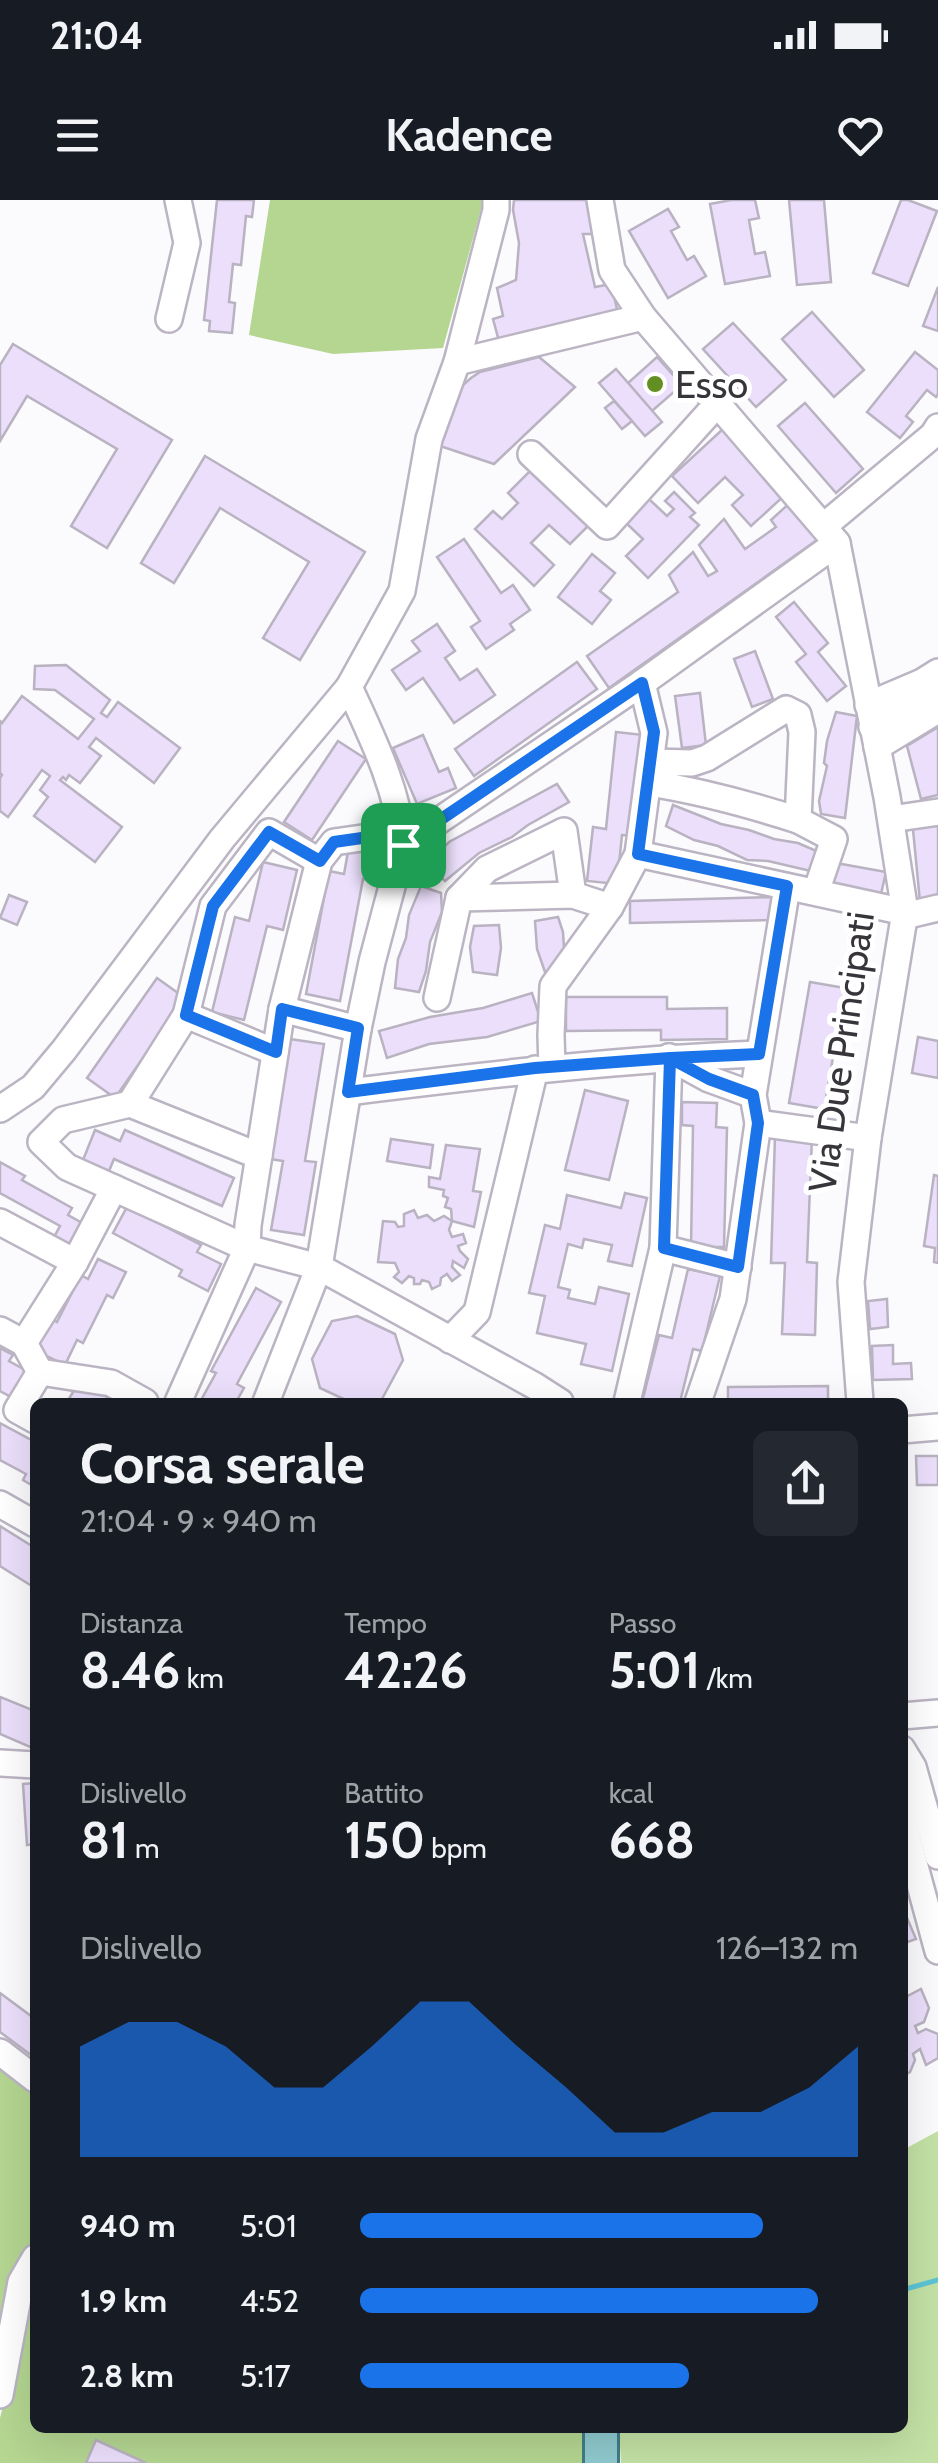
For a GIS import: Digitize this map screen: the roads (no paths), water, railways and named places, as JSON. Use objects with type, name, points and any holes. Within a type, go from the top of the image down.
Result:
[{"type":"main road","points":[[601,2433],[601,2463]]},
{"type":"street","points":[[169,319],[187,243],[178,200]]},
{"type":"street","points":[[0,1109],[33,1087],[64,1050],[222,839],[349,687],[402,591],[429,439],[457,362],[496,200]]},
{"type":"street","name":"Via Due Principati","points":[[600,200],[612,270],[643,317],[830,534],[872,727],[905,914],[868,1138],[851,1282],[860,1398]]},
{"type":"street","points":[[457,362],[643,317]]},
{"type":"street","points":[[531,454],[607,526],[718,403]]},
{"type":"street","points":[[180,1398],[247,1248],[282,1009],[320,861],[334,842],[362,838],[403,845],[642,683],[830,534],[938,427]]},
{"type":"street","points":[[872,727],[938,672]]},
{"type":"street","points":[[484,1359],[478,1312],[551,1035],[554,986],[610,907],[638,854],[654,732],[642,683]]},
{"type":"street","points":[[268,1398],[319,1268],[358,1028],[403,845],[390,783],[349,687]]},
{"type":"street","points":[[872,727],[938,688]]},
{"type":"street","points":[[650,773],[707,758],[786,709],[798,715],[802,732],[798,820]]},
{"type":"street","points":[[872,727],[938,710]]},
{"type":"street","points":[[707,758],[708,794]]},
{"type":"street","points":[[650,773],[798,820],[834,840],[816,892]]},
{"type":"street","points":[[891,819],[938,812]]},
{"type":"street","points":[[437,998],[459,898],[487,869],[564,831],[573,894]]},
{"type":"street","points":[[130,1104],[186,1015],[213,906],[269,832],[320,861]]},
{"type":"street","points":[[638,854],[905,914],[938,908]]},
{"type":"street","points":[[699,1398],[733,1299],[758,1123],[753,1095],[787,886]]},
{"type":"street","points":[[459,898],[573,894],[610,907]]},
{"type":"street","points":[[282,1009],[358,1028]]},
{"type":"street","points":[[186,1015],[276,1052]]},
{"type":"street","points":[[348,1092],[543,1068],[759,1054]]},
{"type":"street","points":[[670,1058],[709,1079],[753,1095]]},
{"type":"street","points":[[628,1398],[664,1248],[670,1058]]},
{"type":"street","points":[[259,1156],[130,1104],[63,1120],[42,1142],[68,1166],[114,1188],[247,1248],[319,1268],[553,1398]]},
{"type":"street","points":[[758,1123],[868,1138]]},
{"type":"street","points":[[24,1343],[75,1262],[114,1188]]},
{"type":"street","points":[[0,1222],[75,1262]]},
{"type":"street","points":[[664,1248],[738,1267]]},
{"type":"street","points":[[450,1340],[478,1312]]},
{"type":"street","points":[[0,1330],[24,1343],[40,1372]]},
{"type":"street","points":[[40,1372],[110,1382],[137,1398]]},
{"type":"street","points":[[17,1415],[40,1372]]},
{"type":"street","points":[[908,1430],[938,1427]]},
{"type":"street","points":[[0,1504],[30,1521]]},
{"type":"street","points":[[908,1716],[938,1713]]},
{"type":"street","points":[[908,1758],[938,1856]]},
{"type":"street","points":[[0,1763],[30,1765]]},
{"type":"street","points":[[908,1841],[938,1951]]},
{"type":"street","points":[[0,2052],[30,2075]]},
{"type":"street","points":[[0,2395],[20,2282],[30,2266]]},
{"type":"waterway","points":[[908,2288],[938,2280]]},
{"type":"place","name":"Esso","points":[[655,384]]}]
